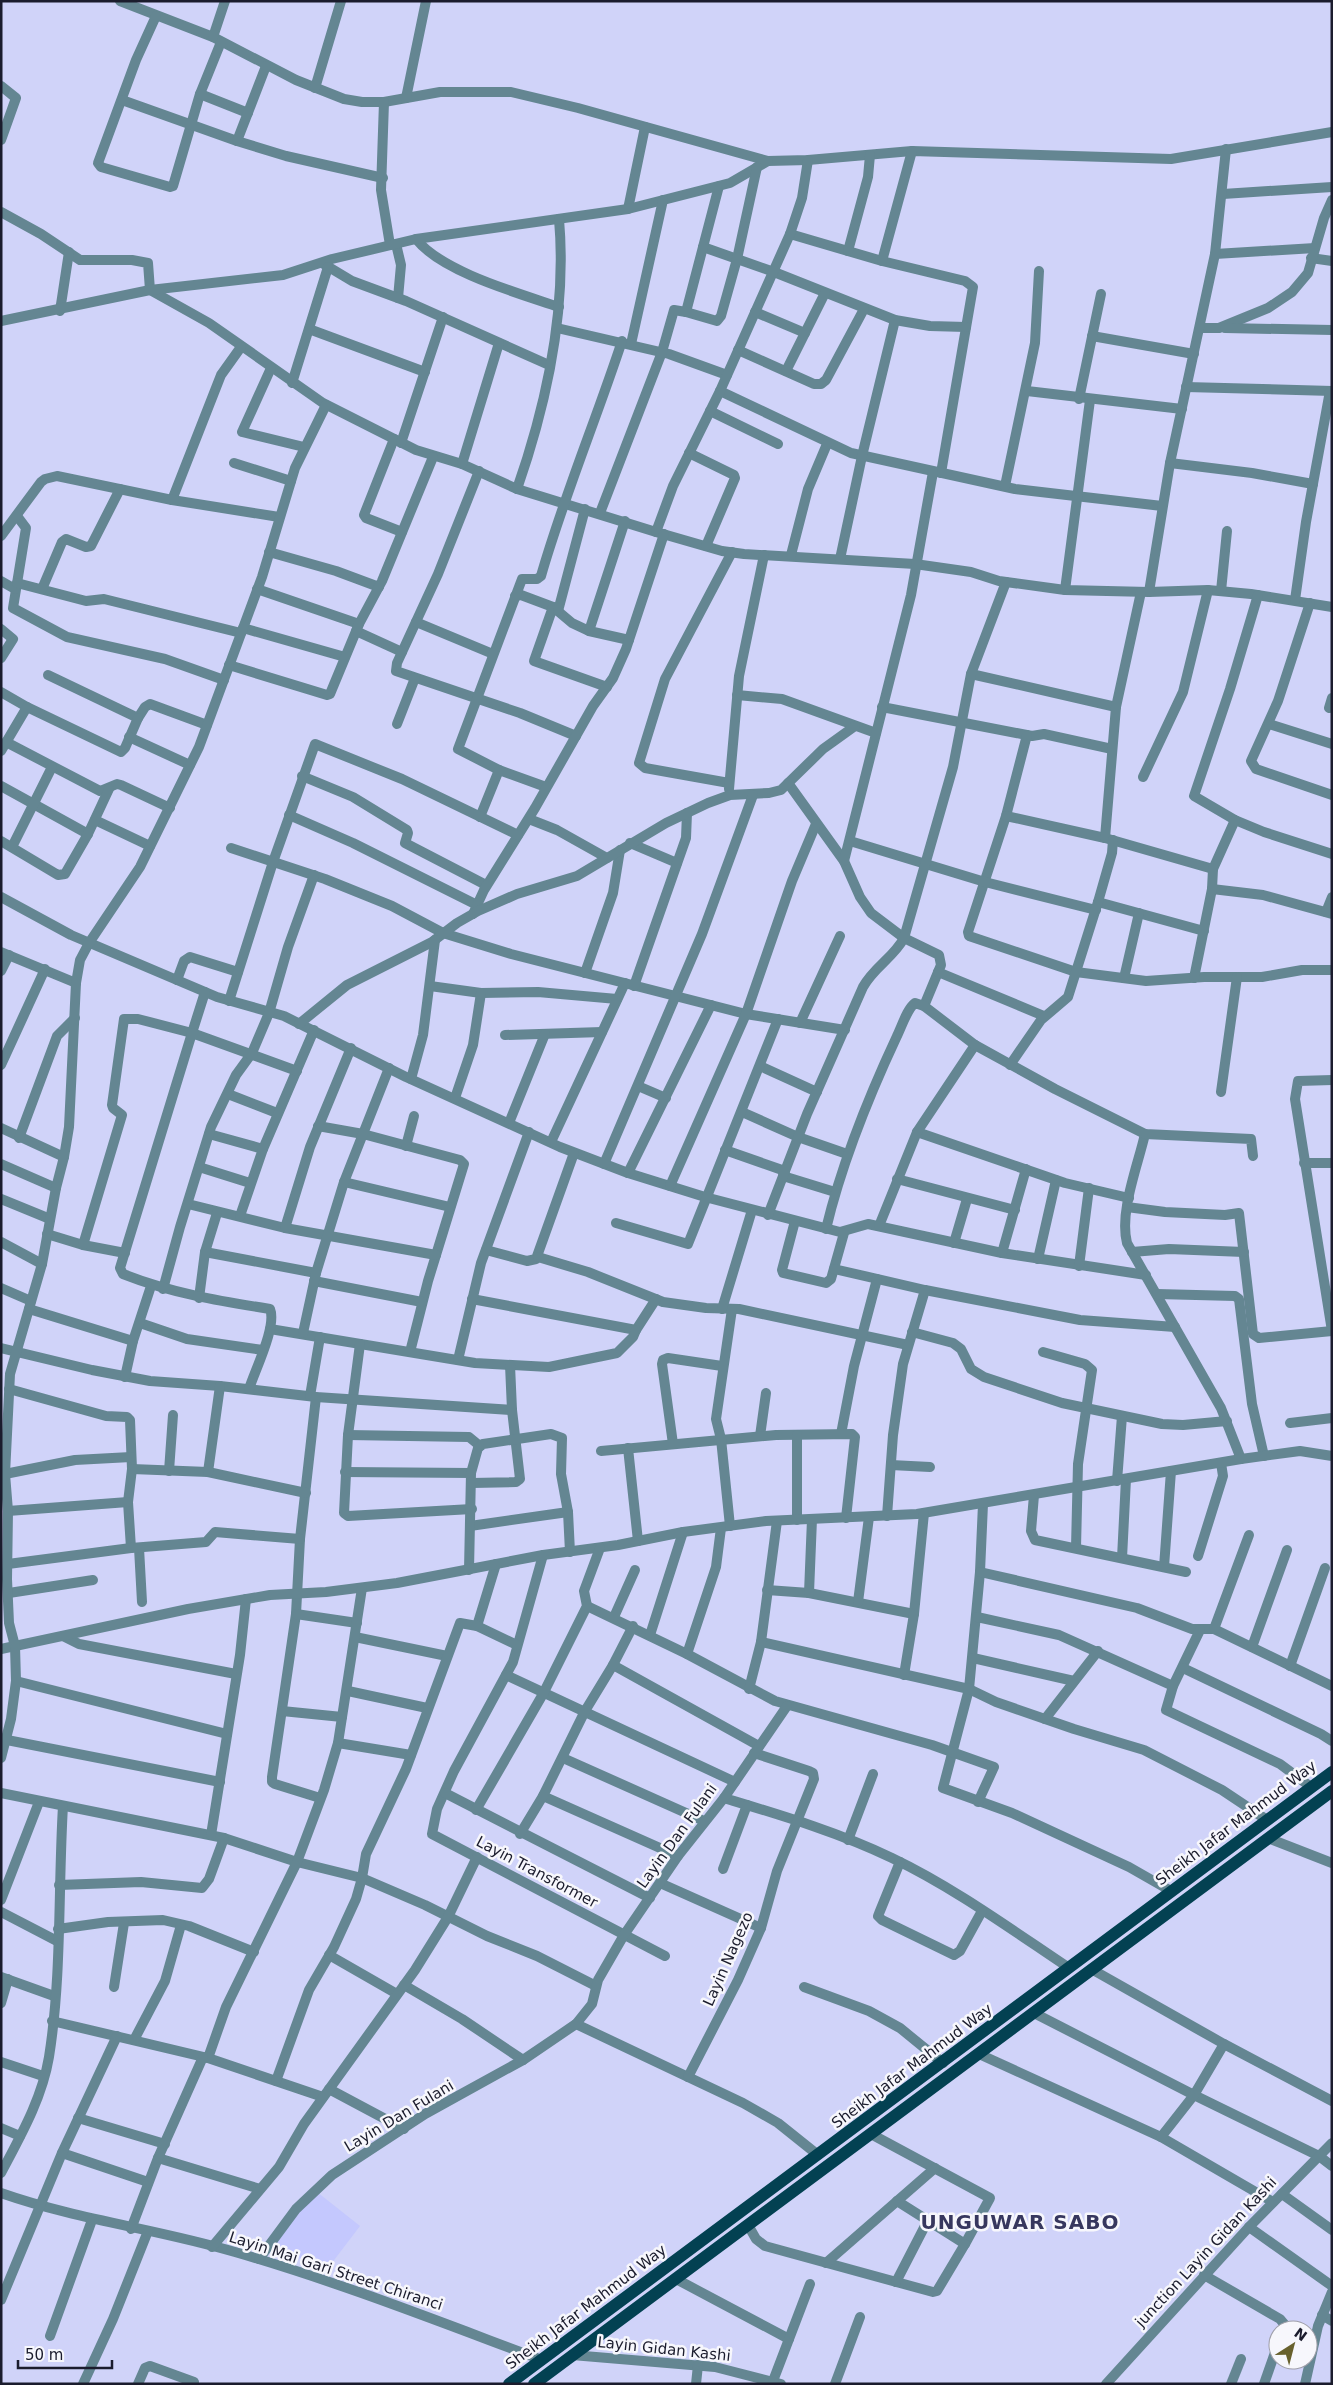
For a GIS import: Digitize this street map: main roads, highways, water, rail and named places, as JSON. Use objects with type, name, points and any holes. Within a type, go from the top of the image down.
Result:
[{"type":"main road","name":"Sheikh Jafar Mahmud Way","points":[[509,2384],[1332,1772]]},
{"type":"main road","name":"Sheikh Jafar Mahmud Way","points":[[538,2383],[572,2354],[676,2279],[1332,1791]]},
{"type":"district","name":"UNGUWAR SABO","points":[[1020,2222]]}]
